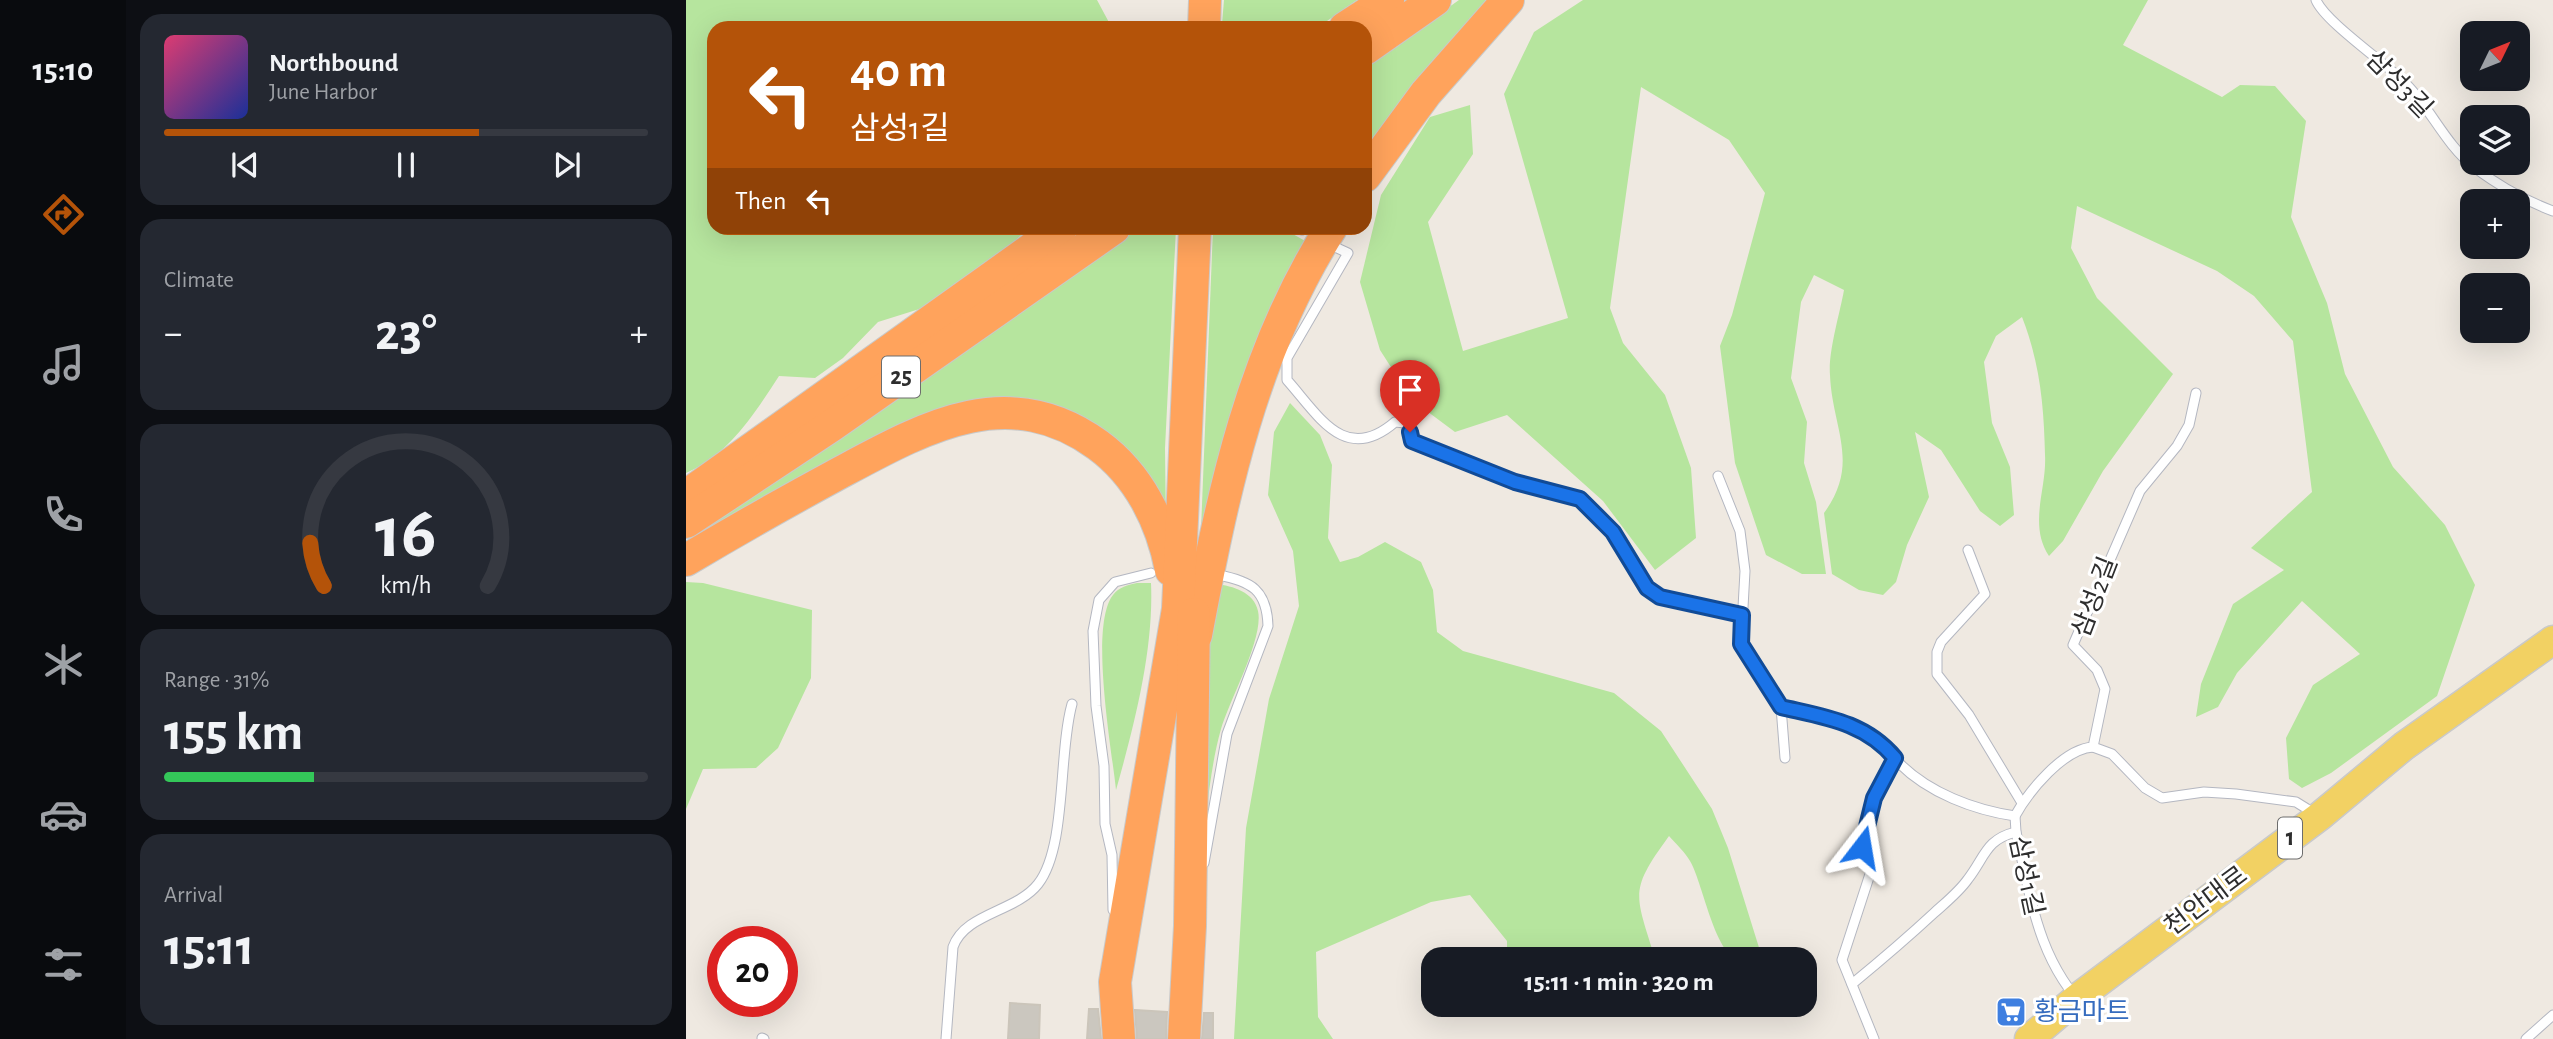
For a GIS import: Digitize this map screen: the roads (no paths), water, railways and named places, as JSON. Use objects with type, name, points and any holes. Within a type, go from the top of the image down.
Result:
[{"type":"highway","points":[[1204,21],[1206,0]]},
{"type":"highway","points":[[1221,21],[1222,0]]},
{"type":"highway","points":[[1372,44],[1435,0]]},
{"type":"highway","points":[[1372,166],[1426,93],[1508,0]]},
{"type":"highway","name":"25","points":[[686,496],[1051,235]]},
{"type":"highway","name":"25","points":[[686,522],[831,426],[1104,235]]},
{"type":"highway","points":[[1119,1039],[1115,982],[1178,609],[1195,235]]},
{"type":"highway","points":[[1184,1039],[1190,926],[1192,657],[1212,235]]},
{"type":"highway","points":[[1192,657],[1218,518],[1250,404],[1278,324],[1315,235]]},
{"type":"highway","points":[[686,560],[912,434],[973,414],[1009,412],[1047,419],[1084,435],[1110,454],[1129,474],[1143,494],[1164,541],[1178,609]]},
{"type":"main road","name":"천안대로","points":[[2060,1039],[2082,1006],[2404,746],[2553,640]]},
{"type":"main road","name":"천안대로","points":[[2029,1039],[2082,1006],[2310,845],[2415,758],[2553,659]]},
{"type":"lane","name":"삼성3길","points":[[2316,0],[2335,22],[2422,101],[2459,154],[2476,168],[2537,205],[2553,211]]},
{"type":"lane","points":[[1319,235],[1348,253],[1287,358],[1287,380],[1335,433],[1356,440],[1382,434],[1395,422],[1405,423],[1412,441],[1515,482],[1580,499],[1613,532],[1647,588],[1660,597],[1742,615]]},
{"type":"lane","name":"삼성2길","points":[[2093,747],[2105,689],[2097,670],[2073,645],[2140,491],[2177,446],[2189,425],[2196,393]]},
{"type":"lane","points":[[1718,476],[1740,531],[1745,572],[1741,644],[1781,707],[1785,758]]},
{"type":"lane","points":[[1968,550],[1985,594],[1941,642],[1937,652],[1937,674],[1969,715],[2022,803]]},
{"type":"lane","points":[[1113,919],[1112,855],[1105,824],[1104,766],[1096,706],[1093,631],[1099,600],[1115,582],[1151,573]]},
{"type":"lane","points":[[1190,926],[1212,827],[1227,734],[1268,626],[1268,610],[1261,595],[1240,579],[1218,576]]},
{"type":"lane","points":[[946,1039],[953,947],[957,936],[965,929],[1017,902],[1037,886],[1053,853],[1072,704]]},
{"type":"lane","name":"삼성1길","points":[[1781,707],[1845,722],[1869,733],[1920,780],[1959,801],[1987,812],[2015,816],[2016,832],[2040,937],[2063,983],[2082,1006]]},
{"type":"lane","points":[[2015,816],[2039,782],[2079,748],[2093,747],[2112,754],[2145,788],[2162,798],[2204,792],[2236,794],[2297,802],[2320,816]]},
{"type":"lane","points":[[1874,1039],[1842,960],[1871,871],[1862,847],[1874,798],[1895,758]]},
{"type":"lane","points":[[1852,984],[1897,948],[1967,881],[1991,843],[2016,832]]},
{"type":"lane","points":[[1114,931],[1115,982]]},
{"type":"lane","points":[[2526,1039],[2553,1016]]},
{"type":"place","name":"황금마트","points":[[2011,1012]]}]
